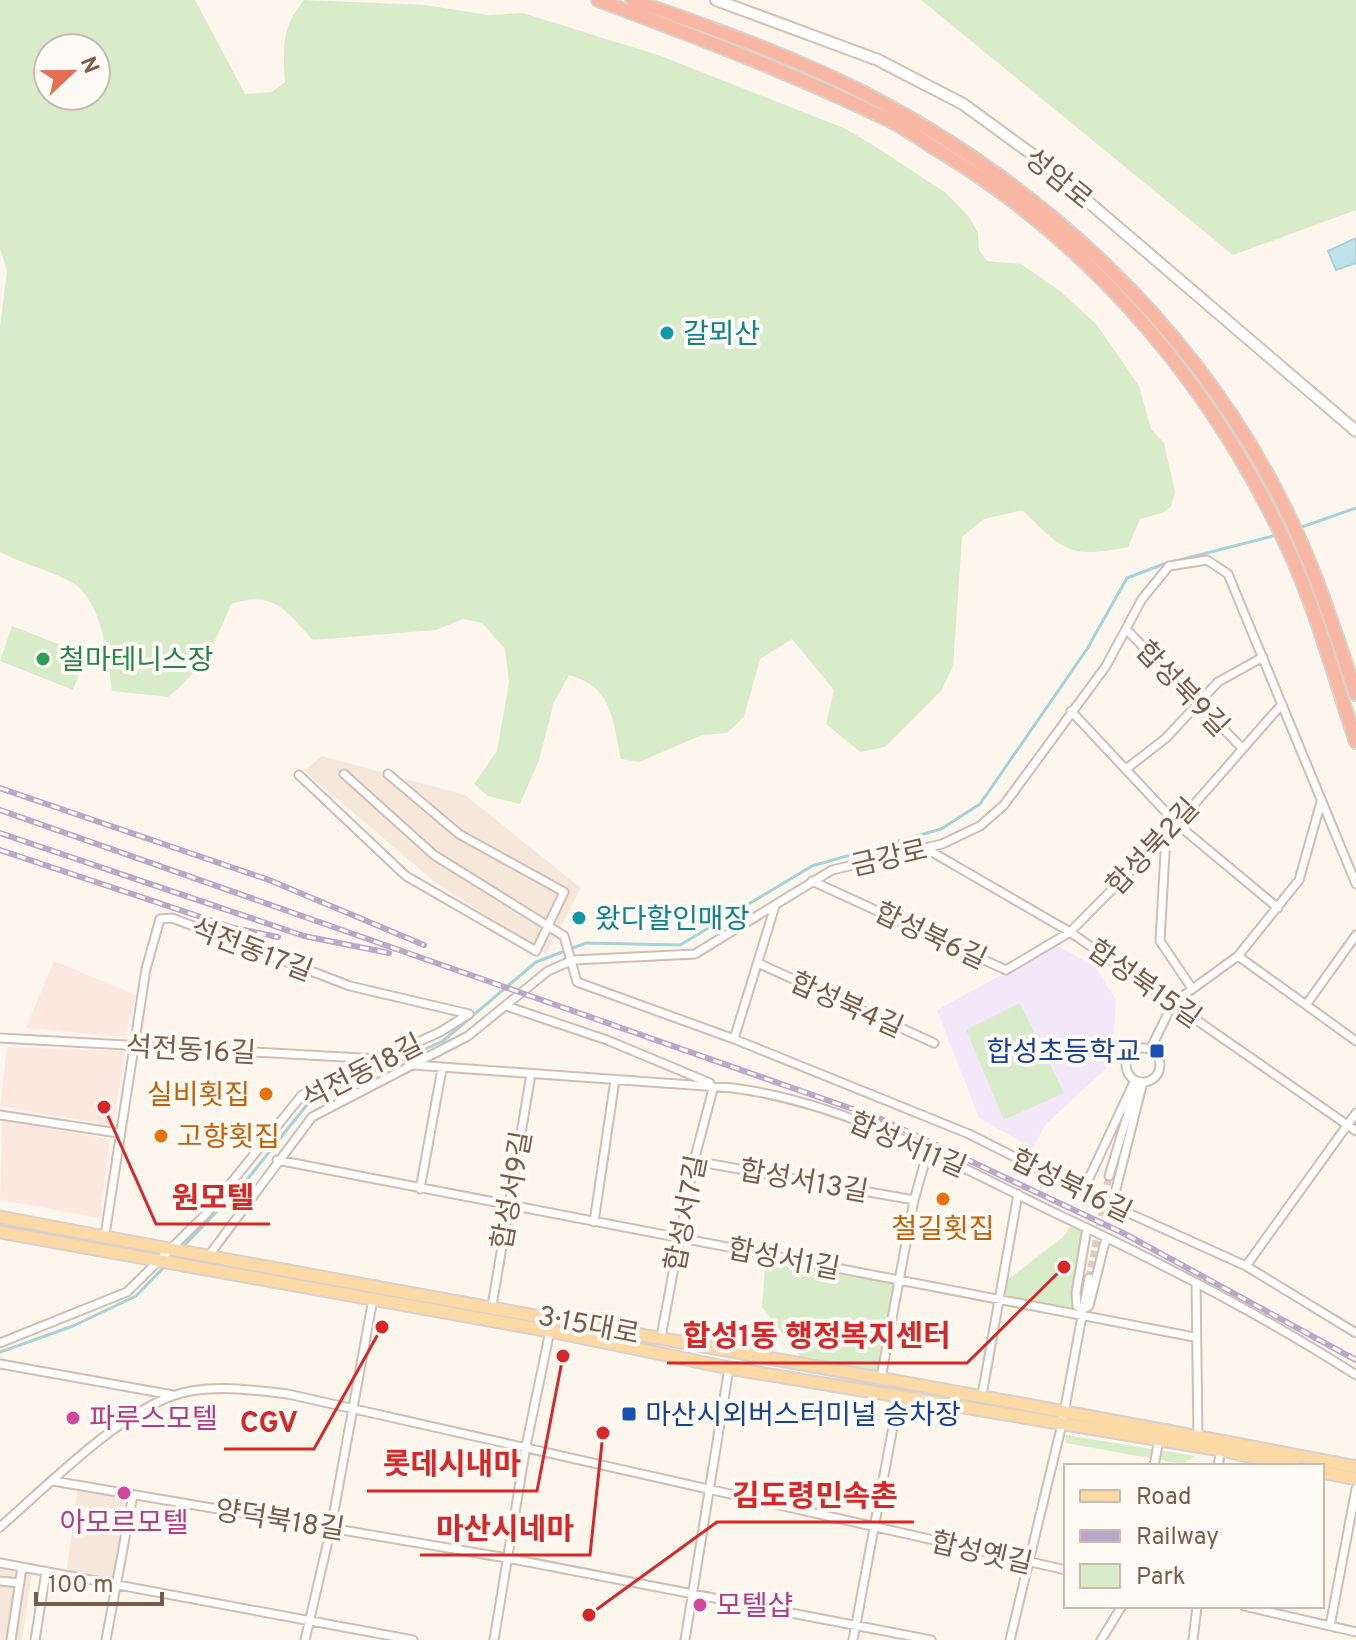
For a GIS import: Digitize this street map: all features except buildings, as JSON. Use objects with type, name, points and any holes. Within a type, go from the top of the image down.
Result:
[{"type":"highway","points":[[598,0],[891,121],[981,177],[1026,211],[1116,293],[1178,362],[1217,419],[1289,551],[1356,742]]},
{"type":"highway","points":[[632,0],[859,91],[925,127],[1014,185],[1119,276],[1181,345],[1249,445],[1284,506],[1322,589],[1356,694]]},
{"type":"main road","name":"성암로","points":[[716,0],[878,60],[963,104],[1037,158],[1356,431]]},
{"type":"main road","points":[[0,1217],[172,1249]]},
{"type":"main road","points":[[0,1232],[160,1261]]},
{"type":"main road","name":"3·15대로","points":[[172,1249],[982,1395],[1356,1467]]},
{"type":"main road","name":"3·15대로","points":[[160,1261],[550,1331],[729,1368],[900,1394],[1286,1464]]},
{"type":"main road","points":[[1324,1472],[1356,1479]]},
{"type":"street","name":"금강로","points":[[205,1253],[312,1117],[468,1036],[548,971],[573,959],[695,954],[832,870],[925,848],[980,826],[1004,805],[1106,666],[1142,599],[1169,566],[1207,560],[1228,574],[1356,884]]},
{"type":"street","name":"합성북9길","points":[[1126,629],[1241,747]]},
{"type":"street","points":[[1126,769],[1166,738],[1196,702],[1218,682],[1263,657]]},
{"type":"street","name":"합성북2길","points":[[1006,970],[1070,932],[1177,824],[1241,747],[1282,704]]},
{"type":"street","points":[[1071,711],[1177,824],[1278,908]]},
{"type":"street","points":[[344,774],[434,855],[564,936],[573,959]]},
{"type":"street","points":[[299,775],[406,876],[536,951],[564,892],[459,834],[388,774]]},
{"type":"street","points":[[1150,1050],[1173,1003],[1191,987],[1238,956],[1299,880],[1321,802]]},
{"type":"street","points":[[1166,835],[1160,941],[1191,987]]},
{"type":"street","name":"합성북15길","points":[[925,848],[1070,932],[1356,1131]]},
{"type":"street","name":"합성북6길","points":[[812,881],[1006,970]]},
{"type":"street","points":[[734,1039],[760,964],[775,906]]},
{"type":"street","name":"석전동17길","points":[[105,1235],[118,1133],[146,969],[160,919],[172,918],[350,986],[469,1014]]},
{"type":"street","points":[[1306,1005],[1356,935]]},
{"type":"street","points":[[1238,956],[1356,1041]]},
{"type":"street","name":"합성북16길","points":[[573,959],[577,982],[734,1039],[969,1134],[1112,1205],[1246,1266],[1356,1333]]},
{"type":"street","name":"합성북4길","points":[[760,964],[934,1043]]},
{"type":"street","points":[[506,1006],[707,1079],[713,1089]]},
{"type":"street","name":"석전동18길","points":[[0,1343],[127,1292],[206,1214],[302,1095],[440,1032],[469,1014]]},
{"type":"street","name":"석전동16길","points":[[0,1038],[381,1059]]},
{"type":"street","points":[[1083,1191],[1139,1081],[1156,1077],[1160,1066],[1157,1055],[1150,1050],[1136,1050],[1129,1057],[1127,1067],[1139,1081]]},
{"type":"street","name":"합성서11길","points":[[413,1065],[772,1094],[867,1124],[1018,1194],[1196,1283],[1356,1375]]},
{"type":"street","points":[[420,1189],[442,1069]]},
{"type":"street","name":"합성서9길","points":[[492,1306],[531,1074]]},
{"type":"street","points":[[594,1222],[615,1080]]},
{"type":"street","points":[[1109,1176],[1139,1081]]},
{"type":"street","points":[[1112,1205],[1139,1081]]},
{"type":"street","name":"합성서7길","points":[[661,1337],[694,1161],[713,1089]]},
{"type":"street","points":[[1246,1266],[1356,1113]]},
{"type":"street","points":[[0,1115],[118,1133]]},
{"type":"street","points":[[881,1378],[914,1200],[928,1151]]},
{"type":"street","name":"합성서1길","points":[[277,1160],[680,1239],[1083,1312],[1194,1337]]},
{"type":"street","name":"합성서13길","points":[[694,1161],[914,1200]]},
{"type":"street","points":[[982,1395],[1018,1194]]},
{"type":"street","points":[[1083,1312],[1077,1306],[1076,1293],[1087,1228]]},
{"type":"street","points":[[1083,1312],[1089,1306],[1106,1238]]},
{"type":"street","points":[[1010,1640],[1065,1411],[1089,1278]]},
{"type":"street","points":[[1196,1283],[1194,1337],[1198,1437]]},
{"type":"street","points":[[305,1640],[331,1528],[373,1299]]},
{"type":"street","points":[[494,1640],[526,1446],[550,1331]]},
{"type":"street","points":[[0,1365],[173,1395]]},
{"type":"street","points":[[685,1640],[729,1368]]},
{"type":"street","name":"합성옛길","points":[[0,1527],[128,1420],[173,1395],[232,1388],[288,1394],[1064,1570]]},
{"type":"street","points":[[853,1640],[900,1394]]},
{"type":"street","points":[[1154,1464],[1159,1439]]},
{"type":"street","points":[[1218,1464],[1221,1450]]},
{"type":"street","name":"양덕북18길","points":[[53,1481],[507,1558],[931,1640]]},
{"type":"street","points":[[1330,1626],[1356,1489]]},
{"type":"street","points":[[106,1640],[133,1495]]},
{"type":"street","points":[[0,1563],[413,1640]]},
{"type":"street","points":[[11,1640],[22,1567]]},
{"type":"street","points":[[35,1640],[46,1572]]},
{"type":"street","points":[[0,1581],[20,1583]]},
{"type":"street","points":[[1101,1640],[1121,1608]]},
{"type":"street","points":[[1193,1640],[1197,1608]]},
{"type":"street","points":[[1253,1608],[1356,1632]]},
{"type":"shaded area","points":[[322,756],[465,795],[581,888],[546,954],[435,882],[304,771]]},
{"type":"shaded area","points":[[1056,945],[1095,966],[1116,1000],[1112,1063],[1045,1125],[1033,1148],[979,1118],[937,1010]]},
{"type":"shaded area","points":[[54,961],[136,995],[125,1037],[26,1028]]},
{"type":"shaded area","points":[[7,1047],[125,1051],[113,1126],[0,1106]]},
{"type":"shaded area","points":[[2,1120],[110,1139],[100,1218],[0,1200]]},
{"type":"shaded area","points":[[78,1485],[133,1495],[118,1583],[66,1575]]},
{"type":"shaded area","points":[[0,1568],[32,1572],[22,1640],[0,1640]]},
{"type":"green space","points":[[0,0],[195,0],[245,94],[272,92],[285,82],[287,29],[304,0],[425,5],[488,15],[523,13],[661,56],[846,129],[946,193],[969,217],[978,233],[979,250],[987,261],[1021,264],[1060,291],[1097,325],[1139,386],[1151,429],[1164,443],[1175,492],[1171,507],[1140,519],[1128,547],[1092,552],[1069,548],[1048,535],[1022,510],[984,519],[962,537],[953,666],[941,691],[885,747],[860,752],[826,724],[834,690],[792,639],[760,659],[744,717],[727,733],[702,735],[639,762],[621,759],[613,719],[603,697],[584,680],[569,675],[554,702],[539,760],[520,804],[488,796],[474,784],[497,751],[509,682],[505,649],[482,623],[463,619],[436,630],[313,640],[278,606],[269,601],[246,600],[231,604],[206,655],[190,677],[168,697],[112,691],[103,634],[93,606],[85,595],[69,581],[0,552],[0,327],[7,271],[0,248]]},
{"type":"green space","points":[[921,0],[1356,0],[1356,210],[1233,255]]},
{"type":"green space","name":"철마테니스장","points":[[12,626],[86,655],[73,690],[0,661]]},
{"type":"green space","points":[[1020,1003],[1064,1093],[1004,1120],[966,1030]]},
{"type":"green space","points":[[1073,1222],[1087,1228],[1076,1293],[1082,1314],[998,1298],[1002,1278],[1010,1278],[1063,1237]]},
{"type":"green space","points":[[766,1255],[899,1280],[881,1378],[808,1367],[762,1307]]},
{"type":"green space","points":[[1066,1435],[1195,1456],[1182,1464],[1066,1443]]},
{"type":"water","points":[[1356,238],[1356,263],[1336,270],[1328,251]]},
{"type":"waterway","points":[[1299,528],[1356,508]]},
{"type":"waterway","points":[[1172,562],[1277,535]]},
{"type":"waterway","points":[[181,1249],[246,1181],[310,1101],[443,1041],[536,962],[586,943],[680,945],[812,866],[941,829],[980,804],[1087,649],[1127,578],[1164,564]]},
{"type":"waterway","points":[[0,1352],[73,1326],[136,1296],[165,1266]]},
{"type":"tunnel","points":[[1089,1278],[1109,1176]]},
{"type":"railway","points":[[0,788],[269,880],[424,945]]},
{"type":"railway","points":[[0,810],[881,1119],[1125,1234],[1356,1360]]},
{"type":"railway","points":[[0,833],[304,936],[389,953]]},
{"type":"railway","points":[[0,850],[234,928],[278,937]]},
{"type":"place","name":"갈뫼산","points":[[667,333]]},
{"type":"place","name":"철마테니스장","points":[[43,659]]},
{"type":"place","name":"왔다할인매장","points":[[579,918]]},
{"type":"place","name":"합성초등학교","points":[[1157,1051]]},
{"type":"place","name":"실비횟집","points":[[266,1094]]},
{"type":"place","name":"원모텔","points":[[104,1107]]},
{"type":"place","name":"고향횟집","points":[[161,1136]]},
{"type":"place","name":"철길횟집","points":[[943,1199]]},
{"type":"place","name":"합성1동 행정복지센터","points":[[1064,1267]]},
{"type":"place","name":"CGV","points":[[382,1327]]},
{"type":"place","name":"롯데시내마","points":[[563,1356]]},
{"type":"place","name":"마산시외버스터미널 승차장","points":[[629,1414]]},
{"type":"place","name":"파루스모텔","points":[[73,1418]]},
{"type":"place","name":"마산시네마","points":[[603,1433]]},
{"type":"place","name":"아모르모텔","points":[[124,1493]]},
{"type":"place","name":"모텔샵","points":[[700,1605]]},
{"type":"place","name":"김도령민속촌","points":[[589,1615]]}]
